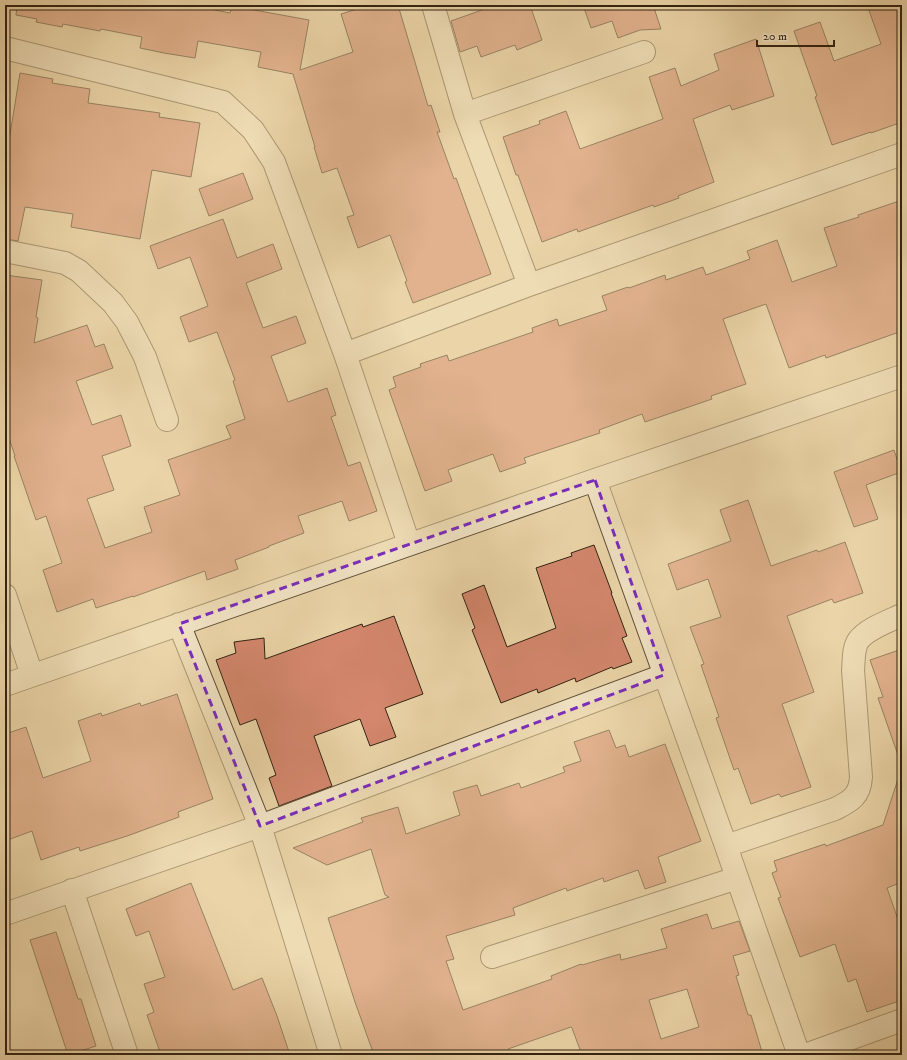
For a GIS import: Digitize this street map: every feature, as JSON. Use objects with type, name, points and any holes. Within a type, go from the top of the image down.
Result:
[{"type":"street","points":[[433,5],[465,114],[529,285]]},
{"type":"street","points":[[5,48],[224,102],[253,130],[274,162],[345,354],[409,544]]},
{"type":"street","points":[[465,114],[644,52]]},
{"type":"street","points":[[345,354],[529,285],[902,154]]},
{"type":"street","points":[[5,251],[65,263],[79,271],[113,303],[127,322],[145,357],[167,420]]},
{"type":"street","points":[[5,685],[409,544],[902,376]]},
{"type":"street","points":[[595,480],[799,1055]]},
{"type":"street","points":[[5,595],[32,675]]},
{"type":"street","points":[[726,846],[834,809],[847,803],[856,796],[860,786],[861,777],[853,670],[854,654],[858,641],[871,630],[902,615]]},
{"type":"street","points":[[179,624],[260,826],[332,1055]]},
{"type":"street","points":[[5,914],[260,826],[664,675]]},
{"type":"street","points":[[492,957],[736,878]]},
{"type":"street","points":[[72,890],[127,1055]]},
{"type":"street","points":[[805,1055],[902,1020]]},
{"type":"highlighted area","points":[[595,480],[664,675],[260,826],[179,624]]},
{"type":"building","points":[[17,5],[190,5],[230,13],[232,6],[309,20],[300,70],[353,52],[341,14],[370,5],[398,5],[428,106],[431,105],[440,132],[437,132],[454,179],[456,178],[491,274],[413,303],[405,282],[407,281],[390,235],[358,248],[347,217],[354,215],[337,168],[322,173],[293,74],[258,67],[261,52],[198,41],[195,58],[164,53],[140,48],[142,37],[101,29],[100,31],[63,24],[62,27],[36,22],[37,19],[16,15]]},
{"type":"building","points":[[496,5],[530,5],[542,40],[517,50],[515,45],[481,57],[477,46],[460,52],[451,21]]},
{"type":"building","points":[[583,5],[653,5],[661,29],[640,30],[618,38],[612,21],[591,28]]},
{"type":"building","points":[[867,5],[896,5],[902,22],[902,122],[832,145],[815,97],[817,96],[794,31],[820,22],[834,61],[881,44]]},
{"type":"building","points":[[756,39],[774,96],[732,110],[730,105],[693,119],[714,182],[678,196],[679,198],[654,207],[653,205],[578,232],[577,229],[542,242],[503,137],[540,124],[539,121],[566,111],[580,149],[663,119],[649,77],[675,68],[681,86],[719,70],[714,54]]},
{"type":"building","points":[[20,73],[53,79],[52,83],[90,89],[88,103],[160,113],[159,117],[200,123],[191,177],[152,170],[140,239],[71,227],[73,214],[25,207],[18,241],[5,239],[5,165]]},
{"type":"building","points":[[243,173],[253,199],[209,216],[199,189]]},
{"type":"building","points":[[902,200],[902,331],[826,358],[825,355],[789,368],[766,304],[723,319],[746,384],[711,396],[712,399],[645,422],[642,414],[599,430],[600,433],[524,458],[526,463],[500,472],[493,454],[448,470],[452,481],[425,491],[389,390],[396,387],[393,377],[421,367],[420,364],[447,355],[449,361],[533,332],[532,328],[557,319],[559,326],[607,310],[602,296],[628,287],[629,288],[665,275],[666,280],[703,267],[706,275],[750,259],[747,251],[777,240],[792,282],[837,266],[824,228],[859,217],[858,215]]},
{"type":"building","points":[[223,219],[237,258],[273,244],[282,269],[246,283],[263,328],[296,316],[306,343],[271,356],[288,402],[327,388],[336,415],[331,417],[348,466],[360,462],[377,511],[349,521],[342,501],[298,516],[304,533],[235,560],[238,569],[207,580],[205,571],[133,597],[96,608],[93,599],[57,612],[43,570],[62,563],[46,516],[36,520],[5,426],[5,275],[42,280],[36,317],[38,318],[34,343],[87,325],[95,347],[104,344],[113,368],[76,381],[92,425],[121,415],[131,446],[102,456],[114,490],[87,499],[105,548],[152,532],[144,507],[180,495],[168,460],[231,438],[226,426],[245,419],[233,381],[235,380],[217,332],[189,342],[180,317],[208,306],[190,257],[158,269],[150,246]]},
{"type":"building","points":[[894,450],[901,472],[866,485],[878,519],[854,527],[834,472]]},
{"type":"building","points":[[748,500],[771,566],[845,542],[863,593],[834,603],[832,599],[787,616],[814,692],[782,704],[811,787],[781,797],[779,794],[751,804],[738,768],[734,770],[716,718],[719,717],[701,665],[704,664],[690,627],[721,617],[708,579],[677,590],[668,564],[731,541],[720,510]]},
{"type":"building","points":[[594,545],[627,636],[622,638],[632,662],[613,669],[612,667],[576,682],[575,678],[538,693],[537,689],[501,703],[472,630],[475,628],[462,594],[484,585],[507,647],[556,628],[536,568],[572,556],[571,553]]},
{"type":"building","points":[[394,616],[423,694],[385,708],[396,737],[370,746],[360,719],[314,736],[332,786],[279,806],[269,778],[276,775],[256,719],[240,725],[216,660],[236,653],[234,642],[264,638],[265,659],[362,624],[363,627]]},
{"type":"building","points":[[902,649],[902,757],[899,758],[878,698],[883,697],[870,660]]},
{"type":"building","points":[[177,694],[213,799],[178,812],[179,817],[127,836],[80,851],[79,847],[41,860],[32,831],[5,841],[5,734],[26,727],[43,778],[91,761],[78,721],[101,713],[102,716],[140,703],[141,706]]},
{"type":"building","points":[[609,730],[616,748],[625,745],[629,757],[665,744],[701,841],[658,857],[666,882],[645,889],[638,870],[604,882],[603,878],[567,891],[566,888],[513,908],[515,915],[446,936],[454,959],[446,961],[463,1010],[552,979],[551,976],[581,964],[582,965],[620,954],[621,960],[667,948],[661,929],[707,914],[712,929],[739,921],[750,951],[733,956],[739,975],[736,976],[748,1015],[751,1015],[763,1055],[582,1055],[571,1027],[508,1049],[509,1051],[497,1055],[374,1055],[328,918],[389,897],[385,895],[371,849],[327,865],[293,848],[363,822],[361,818],[398,807],[406,834],[460,815],[453,792],[477,785],[481,796],[519,783],[521,788],[565,772],[563,767],[581,761],[574,742]],"holes":[[[687,989],[699,1027],[661,1039],[649,1000]]]},
{"type":"building","points":[[898,779],[902,780],[902,882],[887,888],[902,931],[902,1000],[867,1012],[856,979],[848,982],[835,944],[800,957],[778,898],[781,897],[772,873],[777,871],[774,861],[825,844],[826,846],[883,825]]},
{"type":"building","points":[[191,883],[233,990],[262,978],[290,1055],[161,1055],[147,1015],[154,1012],[144,984],[165,977],[149,931],[136,936],[126,909]]},
{"type":"building","points":[[56,932],[78,999],[81,999],[96,1046],[68,1055],[30,940]]}]
